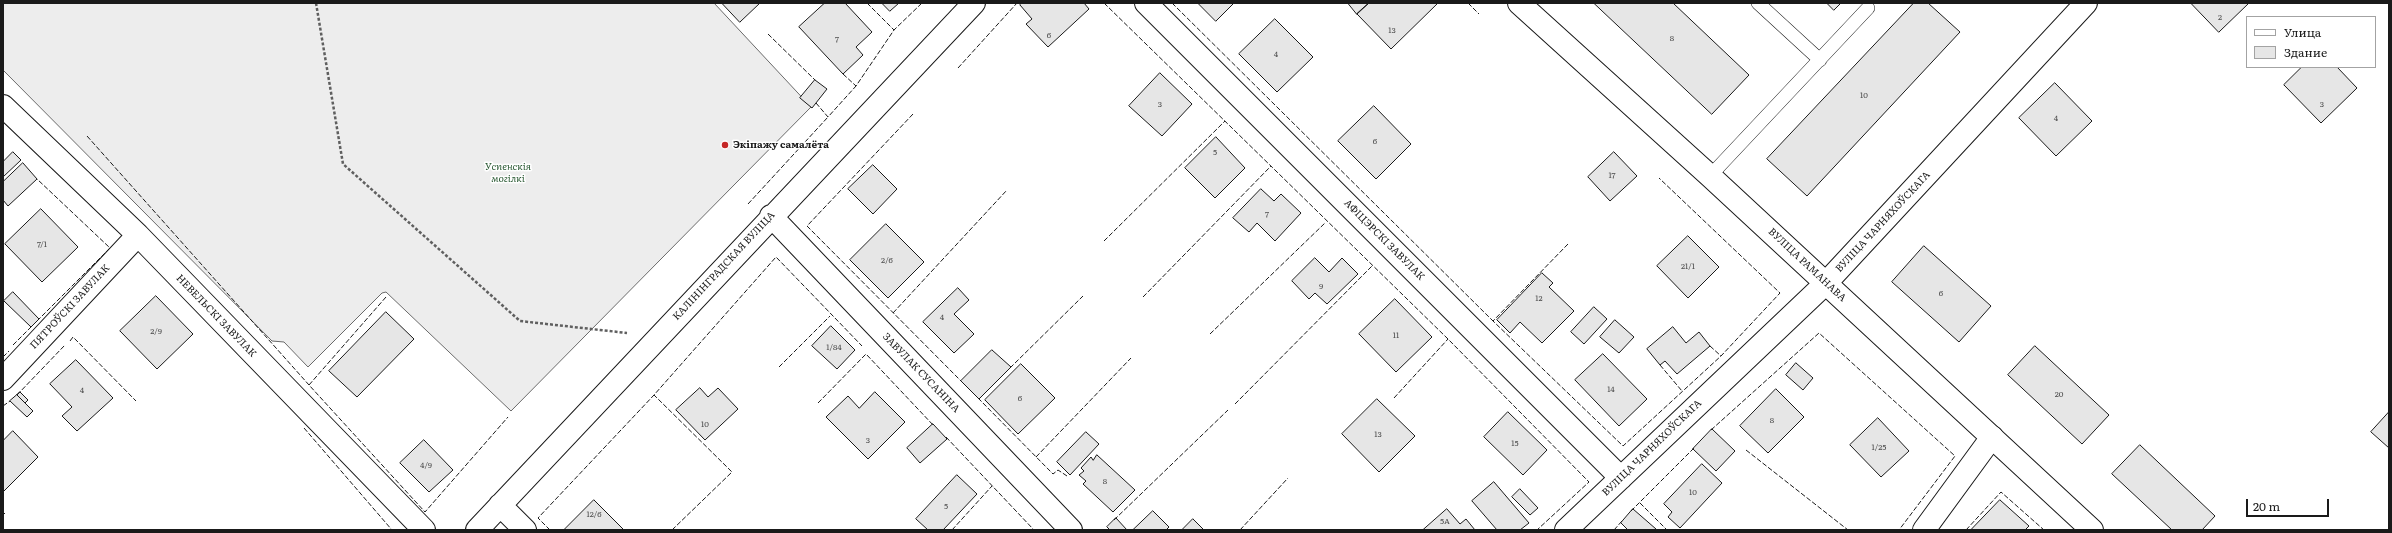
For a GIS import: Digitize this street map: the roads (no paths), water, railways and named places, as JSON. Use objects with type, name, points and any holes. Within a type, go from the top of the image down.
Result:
[{"type":"street","name":"КАЛІНІНГРАДСКАЯ ВУЛІЦА","points":[[477,530],[771,216],[974,3]]},
{"type":"street","name":"АФІЦЭРСКІ ЗАВУЛАК","points":[[1146,3],[1621,478]]},
{"type":"street","name":"ВУЛІЦА РАМАНАВА","points":[[1519,3],[1710,176],[2092,530]]},
{"type":"street","name":"ВУЛІЦА ЧАРНЯХОЎСКАГА","points":[[1566,530],[1826,283],[2086,3]]},
{"type":"street","name":"НЕВЕЛЬСКІ ЗАВУЛАК","points":[[3,106],[138,235],[424,530]]},
{"type":"street","name":"ЗАВУЛАК СУСАНІНА","points":[[771,216],[1071,530]]},
{"type":"street","name":"ПЯТРОЎСКІ ЗАВУЛАК","points":[[3,379],[138,235]]},
{"type":"street","points":[[1924,530],[1992,437]]},
{"type":"street","points":[[500,504],[525,530]]},
{"type":"lane","points":[[1758,3],[1820,60]]},
{"type":"lane","points":[[1710,176],[1868,8]]},
{"type":"place","name":"Экіпажу самалёта","points":[[725,145]]},
{"type":"park label","name":"Успенскія могілкі","points":[[508,172]]}]
